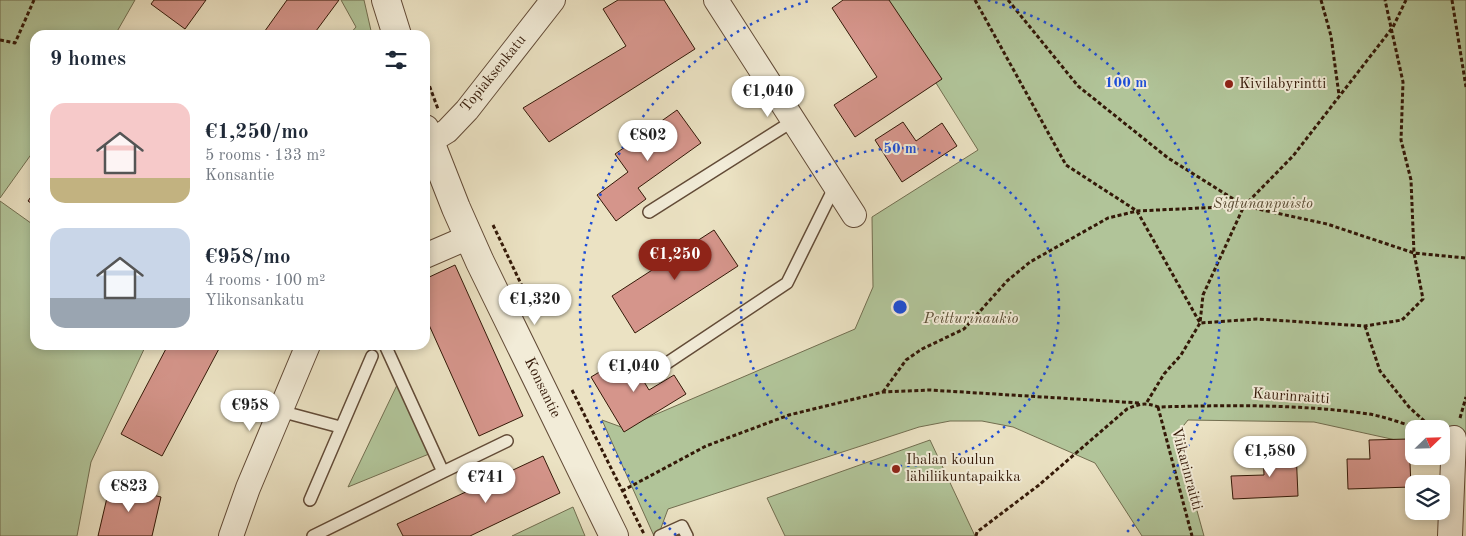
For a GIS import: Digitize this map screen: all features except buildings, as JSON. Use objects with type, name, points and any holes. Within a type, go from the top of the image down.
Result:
[{"type":"street","points":[[386,0],[395,30]]},
{"type":"street","name":"Topiaksenkatu","points":[[431,128],[447,130],[466,110],[553,0]]},
{"type":"street","points":[[716,0],[854,214]]},
{"type":"street","name":"Konsantie","points":[[431,128],[469,237],[614,536]]},
{"type":"street","points":[[430,254],[469,237]]},
{"type":"street","points":[[232,536],[248,488],[306,350]]},
{"type":"street","points":[[1450,536],[1454,438]]},
{"type":"lane","points":[[649,212],[793,121]]},
{"type":"lane","points":[[664,365],[787,283],[835,186]]},
{"type":"lane","points":[[387,350],[443,472]]},
{"type":"lane","points":[[310,500],[372,356]]},
{"type":"lane","points":[[280,411],[340,427]]},
{"type":"lane","points":[[313,536],[507,441]]},
{"type":"lane","points":[[660,536],[682,526],[687,536]]},
{"type":"path","points":[[0,40],[15,43],[34,0]]},
{"type":"path","points":[[975,0],[1066,165],[1137,211],[1200,323]]},
{"type":"path","points":[[1008,0],[1078,86],[1168,158],[1244,206]]},
{"type":"path","points":[[1322,0],[1331,36],[1338,94]]},
{"type":"path","points":[[1200,323],[1257,319],[1365,326],[1402,320],[1423,299],[1414,253],[1411,180],[1401,140],[1403,82],[1386,0]]},
{"type":"path","points":[[1147,402],[1164,374],[1181,355],[1200,323],[1203,295],[1244,206],[1292,156],[1338,94],[1393,27],[1406,0]]},
{"type":"path","points":[[1452,0],[1466,87]]},
{"type":"path","points":[[883,392],[906,360],[922,349],[964,328],[1007,281],[1030,262],[1108,218],[1137,211],[1244,206],[1328,224],[1414,253],[1466,258]]},
{"type":"path","points":[[489,218],[534,312]]},
{"type":"path","points":[[1365,326],[1380,371],[1409,408],[1423,420]]},
{"type":"path","points":[[568,381],[644,536]]},
{"type":"path","points":[[622,491],[706,446],[789,415],[883,392],[930,390],[1147,402],[1158,407]]},
{"type":"path","points":[[976,536],[978,532],[1039,485],[1127,409],[1140,403]]},
{"type":"path","name":"Kaurinraitti","points":[[1158,407],[1241,404],[1308,408],[1371,414],[1405,424]]},
{"type":"path","name":"Viikarinraitti","points":[[1158,407],[1192,536]]},
{"type":"green space","points":[[0,0],[135,0],[118,30],[30,30],[30,156],[0,198]]},
{"type":"green space","points":[[341,0],[364,0],[371,30],[353,30],[356,27]]},
{"type":"green space","name":"Sigtunanpuisto","points":[[884,0],[1466,0],[1466,450],[1450,450],[1450,420],[1405,420],[1405,442],[1314,422],[1188,420],[1176,435],[1204,536],[1142,536],[1095,463],[1013,427],[982,421],[950,421],[919,427],[668,509],[658,536],[654,536],[602,420],[624,428],[855,329],[873,287],[872,217],[978,150]]},
{"type":"green space","points":[[0,201],[30,222],[30,350],[144,350],[91,462],[77,536],[0,536]]},
{"type":"green space","points":[[398,383],[429,454],[348,487]]},
{"type":"green space","name":"Ihalan koulun lähiliikuntapaikka","points":[[930,440],[975,536],[785,536],[767,498]]},
{"type":"green space","points":[[573,507],[585,536],[512,536]]},
{"type":"place","name":"Kivilabyrintti","points":[[1229,84]]},
{"type":"place","name":"Ihalan koulun lähiliikuntapaikka","points":[[896,469]]},
{"type":"park label","name":"Peitturinaukio","points":[[971,319]]}]
